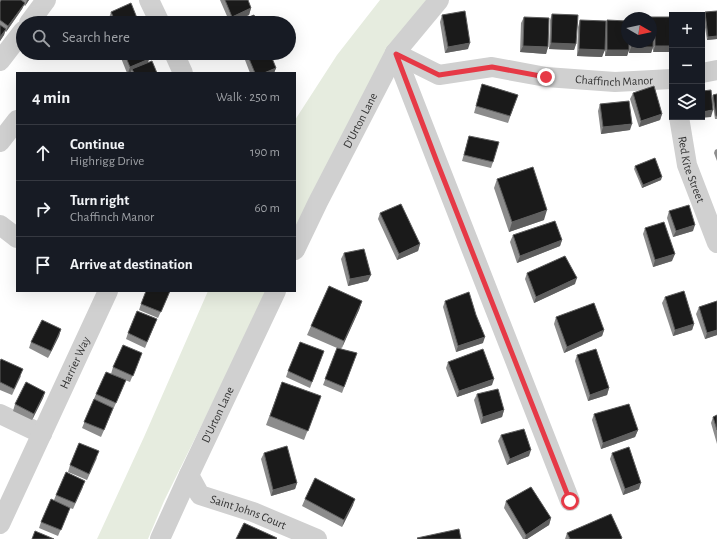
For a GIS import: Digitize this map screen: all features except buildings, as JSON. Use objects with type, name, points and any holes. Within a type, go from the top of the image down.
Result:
[{"type":"street","points":[[34,16],[46,0]]},
{"type":"street","points":[[149,0],[157,16]]},
{"type":"street","name":"D'Urton Lane","points":[[296,248],[318,202],[396,54],[439,0]]},
{"type":"street","points":[[0,61],[16,40]]},
{"type":"street","points":[[396,54],[570,501]]},
{"type":"street","name":"Chaffinch Manor","points":[[396,54],[439,75],[492,67],[546,77],[615,82],[669,79]]},
{"type":"street","points":[[177,60],[183,72]]},
{"type":"street","points":[[705,72],[717,70]]},
{"type":"street","name":"Red Kite Street","points":[[680,120],[687,165],[717,243]]},
{"type":"street","points":[[0,142],[16,121]]},
{"type":"street","points":[[0,225],[16,237]]},
{"type":"street","name":"D'Urton Lane","points":[[160,539],[276,292]]},
{"type":"street","name":"Harrier Way","points":[[0,524],[42,434],[101,294]]},
{"type":"street","points":[[0,414],[42,434]]},
{"type":"street","name":"Saint Johns Court","points":[[189,475],[200,495],[253,512],[317,539]]},
{"type":"shaded area","points":[[380,0],[430,0],[296,235],[296,118],[337,55]]},
{"type":"shaded area","points":[[208,292],[268,292],[164,501],[148,539],[97,539],[144,437]]},
{"type":"route","points":[[546,77],[492,67],[439,75],[396,54],[570,501]]}]
